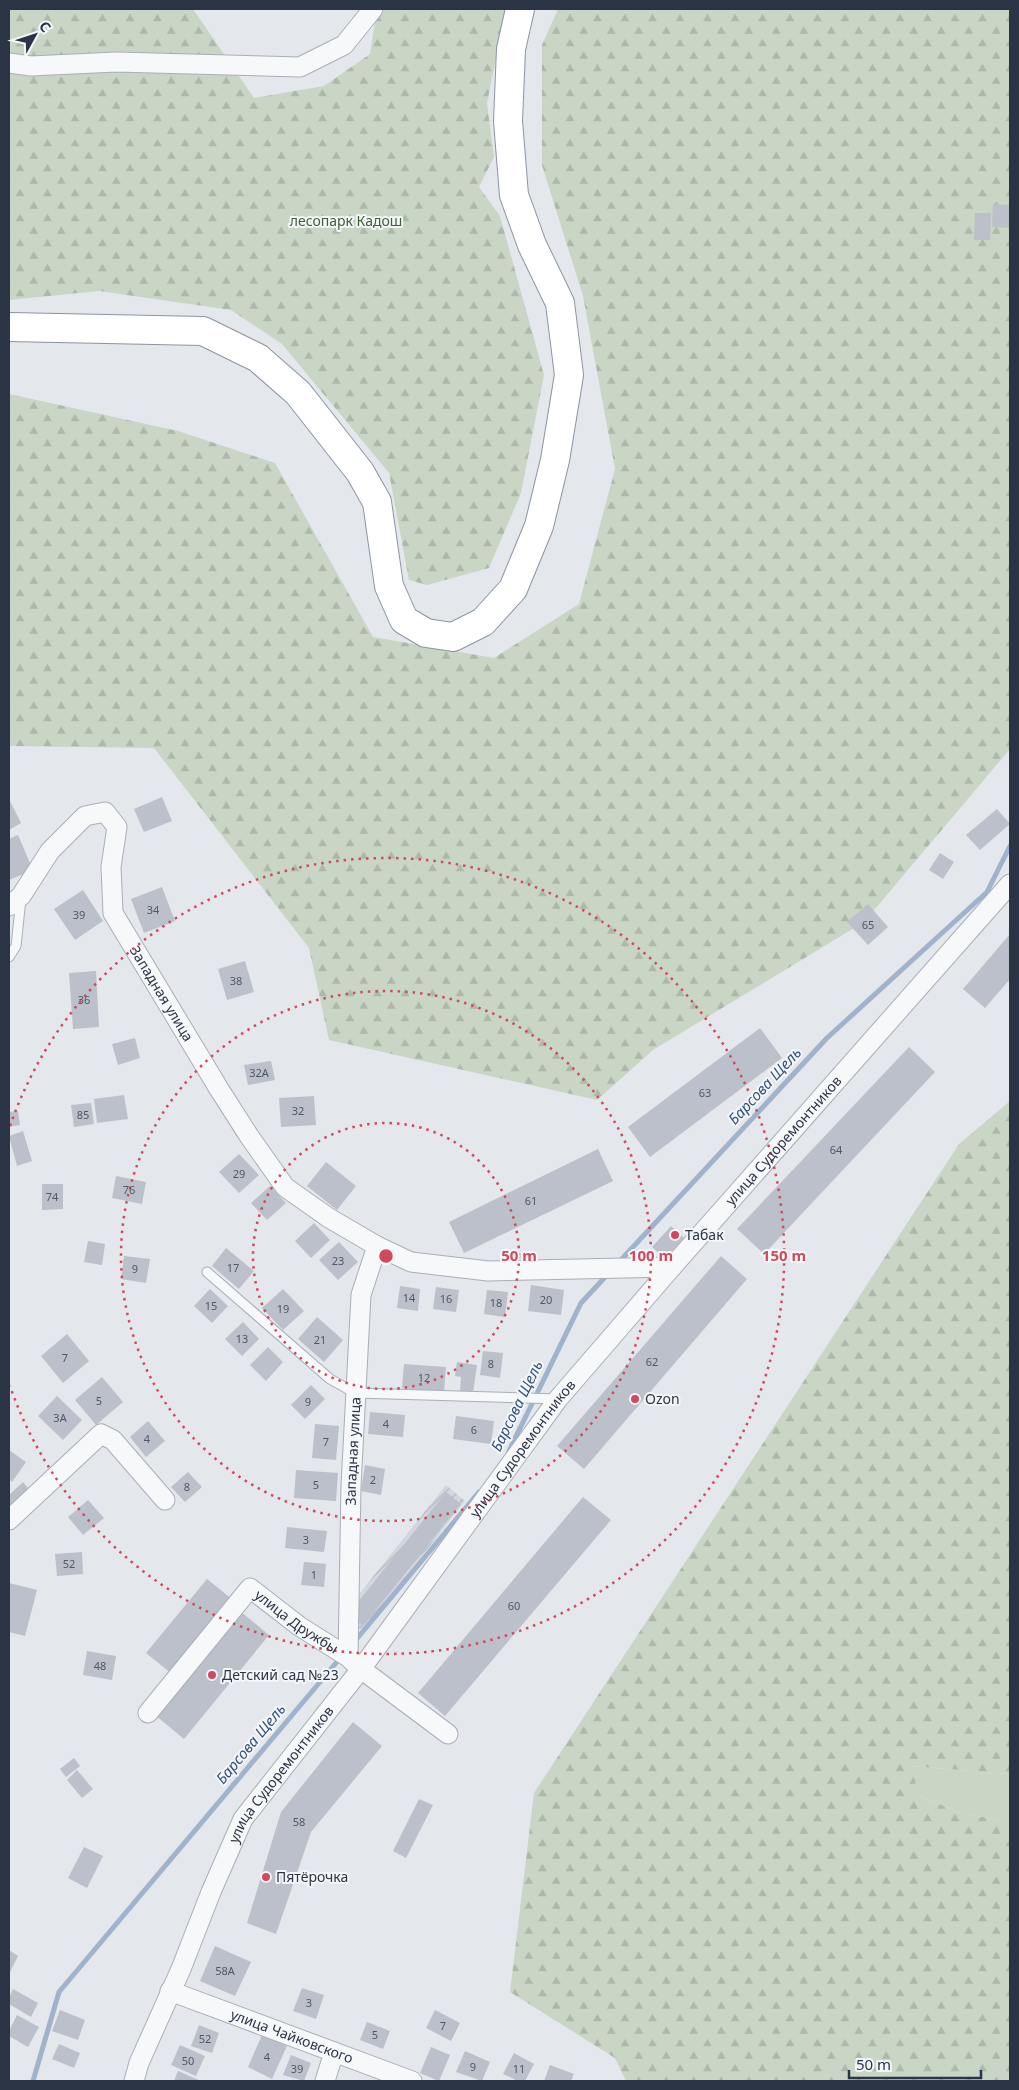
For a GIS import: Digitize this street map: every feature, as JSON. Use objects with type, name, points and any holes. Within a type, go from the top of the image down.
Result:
[{"type":"highway","points":[[9,327],[140,328],[204,331],[258,358],[298,393],[360,472],[377,502],[389,586],[404,620],[426,633],[453,637],[483,622],[513,589],[539,526],[555,460],[569,375],[560,303],[532,245],[514,195],[508,120],[511,49],[520,9]]},
{"type":"street","points":[[9,63],[31,66],[116,62],[300,67],[344,45],[373,9]]},
{"type":"street","name":"Западная улица","points":[[15,901],[50,851],[85,816],[105,812],[117,827],[111,866],[113,913],[219,1089],[285,1187],[329,1218],[377,1246],[411,1262],[488,1271],[672,1267]]},
{"type":"street","name":"улица Судоремонтников","points":[[134,2081],[139,2063],[243,1819],[354,1663],[558,1399],[1010,884]]},
{"type":"street","name":"Западная улица","points":[[354,1663],[351,1486],[355,1393],[361,1295],[377,1246]]},
{"type":"street","points":[[9,1520],[102,1434],[113,1440],[165,1500]]},
{"type":"street","name":"улица Дружбы","points":[[148,1713],[250,1588],[299,1626],[354,1663],[448,1734]]},
{"type":"street","name":"улица Чайковского","points":[[170,1991],[412,2081]]},
{"type":"street","points":[[325,2081],[334,2052]]},
{"type":"lane","points":[[9,957],[16,946],[15,901]]},
{"type":"lane","points":[[207,1272],[330,1379],[355,1393],[558,1399]]},
{"type":"shaded area","points":[[446,1485],[465,1501],[363,1632],[352,1621],[357,1597]]},
{"type":"green space","name":"лесопарк Кадош","points":[[9,9],[193,9],[254,98],[324,86],[370,54],[377,9],[506,9],[487,103],[494,157],[479,187],[500,216],[544,375],[521,493],[489,568],[427,585],[409,580],[389,473],[282,344],[231,310],[99,291],[9,300]]},
{"type":"green space","points":[[558,9],[1010,9],[1010,749],[864,922],[653,1050],[597,1100],[329,1040],[309,948],[154,748],[9,746],[9,394],[178,431],[275,463],[373,637],[494,658],[579,604],[615,469],[583,296],[542,165],[542,45]]},
{"type":"green space","points":[[1010,1101],[1010,1774],[911,1766],[919,1796],[961,1813],[1010,1822],[1010,2081],[626,2081],[615,2058],[510,1992],[534,1793],[959,1144]]},
{"type":"green space","points":[[910,1766],[1010,1774],[1010,1822],[961,1813],[919,1796]]},
{"type":"building","points":[[993,204],[1010,205],[1010,228],[992,227]]},
{"type":"building","points":[[975,213],[991,213],[990,240],[974,240]]},
{"type":"building","points":[[162,797],[172,821],[144,832],[134,809]]},
{"type":"building","points":[[9,799],[21,823],[9,830]]},
{"type":"building","points":[[997,809],[1010,824],[980,850],[966,835]]},
{"type":"building","points":[[18,835],[33,870],[9,880],[9,839]]},
{"type":"building","points":[[940,853],[954,862],[943,879],[929,870]]},
{"type":"building","points":[[162,887],[175,921],[144,933],[131,899]]},
{"type":"building","points":[[83,890],[103,921],[75,940],[54,909]]},
{"type":"building","points":[[868,904],[888,927],[868,945],[847,922]]},
{"type":"building","points":[[1010,934],[1010,979],[985,1008],[963,989]]},
{"type":"building","points":[[245,961],[254,992],[227,1000],[218,969]]},
{"type":"building","points":[[96,971],[99,1027],[73,1029],[69,973]]},
{"type":"building","points":[[760,1028],[782,1058],[650,1157],[628,1127]]},
{"type":"building","points":[[135,1038],[140,1058],[118,1065],[112,1044]]},
{"type":"building","points":[[909,1047],[935,1072],[764,1254],[737,1229]]},
{"type":"building","points":[[271,1061],[275,1080],[248,1085],[244,1065]]},
{"type":"building","points":[[124,1095],[128,1119],[97,1123],[94,1099]]},
{"type":"building","points":[[314,1096],[316,1125],[281,1127],[279,1098]]},
{"type":"building","points":[[91,1103],[94,1124],[74,1127],[71,1105]]},
{"type":"building","points":[[18,1111],[20,1125],[9,1127],[9,1112]]},
{"type":"building","points":[[23,1131],[32,1161],[17,1166],[9,1136]]},
{"type":"building","points":[[598,1149],[613,1181],[464,1253],[449,1222]]},
{"type":"building","points":[[239,1154],[259,1175],[239,1193],[219,1172]]},
{"type":"building","points":[[326,1162],[356,1186],[337,1210],[307,1186]]},
{"type":"building","points":[[116,1176],[146,1182],[142,1204],[112,1198]]},
{"type":"building","points":[[42,1184],[63,1184],[63,1209],[42,1210]]},
{"type":"building","points":[[270,1186],[286,1203],[267,1220],[251,1203]]},
{"type":"building","points":[[314,1223],[330,1240],[311,1258],[295,1241]]},
{"type":"building","points":[[671,1226],[684,1238],[665,1259],[652,1247]]},
{"type":"building","points":[[88,1241],[105,1244],[102,1265],[84,1262]]},
{"type":"building","points":[[339,1242],[358,1262],[338,1280],[319,1260]]},
{"type":"building","points":[[226,1248],[254,1271],[239,1289],[212,1266]]},
{"type":"building","points":[[124,1256],[150,1259],[146,1283],[121,1279]]},
{"type":"building","points":[[721,1256],[747,1279],[584,1469],[557,1446]]},
{"type":"building","points":[[531,1285],[564,1290],[561,1315],[528,1311]]},
{"type":"building","points":[[400,1286],[420,1289],[418,1311],[397,1308]]},
{"type":"building","points":[[436,1287],[459,1290],[456,1312],[433,1309]]},
{"type":"building","points":[[210,1289],[228,1306],[212,1323],[194,1306]]},
{"type":"building","points":[[283,1289],[304,1311],[283,1330],[262,1308]]},
{"type":"building","points":[[487,1290],[508,1292],[505,1317],[484,1314]]},
{"type":"building","points":[[317,1317],[343,1340],[324,1362],[298,1339]]},
{"type":"building","points":[[243,1322],[259,1339],[242,1356],[225,1339]]},
{"type":"building","points":[[67,1334],[89,1361],[63,1383],[41,1356]]},
{"type":"building","points":[[268,1347],[283,1362],[266,1381],[250,1365]]},
{"type":"building","points":[[483,1351],[503,1353],[500,1378],[480,1375]]},
{"type":"building","points":[[457,1362],[477,1365],[473,1393],[460,1391],[461,1377],[455,1376]]},
{"type":"building","points":[[404,1364],[446,1367],[444,1392],[402,1388]]},
{"type":"building","points":[[102,1377],[123,1402],[96,1425],[75,1400]]},
{"type":"building","points":[[311,1385],[325,1399],[305,1419],[291,1405]]},
{"type":"building","points":[[57,1396],[82,1420],[63,1440],[38,1416]]},
{"type":"building","points":[[370,1412],[405,1415],[403,1437],[368,1434]]},
{"type":"building","points":[[456,1416],[494,1421],[491,1444],[453,1439]]},
{"type":"building","points":[[148,1421],[165,1441],[146,1457],[130,1437]]},
{"type":"building","points":[[315,1424],[339,1426],[336,1460],[312,1458]]},
{"type":"building","points":[[9,1450],[26,1462],[12,1482],[9,1479]]},
{"type":"building","points":[[365,1465],[385,1469],[381,1495],[361,1491]]},
{"type":"building","points":[[296,1470],[338,1473],[336,1501],[294,1498]]},
{"type":"building","points":[[188,1472],[202,1487],[185,1502],[171,1487]]},
{"type":"building","points":[[23,1482],[33,1494],[14,1511],[9,1506],[9,1495]]},
{"type":"building","points":[[446,1492],[461,1504],[363,1626],[357,1621],[358,1602]]},
{"type":"building","points":[[583,1497],[611,1520],[445,1716],[418,1693]]},
{"type":"building","points":[[88,1500],[104,1518],[83,1535],[68,1517]]},
{"type":"building","points":[[287,1527],[327,1531],[324,1552],[285,1548]]},
{"type":"building","points":[[82,1552],[83,1574],[57,1576],[55,1554]]},
{"type":"building","points":[[304,1562],[326,1564],[324,1587],[301,1585]]},
{"type":"building","points":[[207,1579],[233,1600],[172,1674],[146,1653]]},
{"type":"building","points":[[9,1583],[37,1590],[25,1636],[9,1632]]},
{"type":"building","name":"Детский сад №23","points":[[240,1611],[269,1635],[184,1739],[155,1715]]},
{"type":"building","points":[[87,1651],[116,1656],[112,1680],[83,1675]]},
{"type":"building","points":[[353,1722],[382,1746],[311,1832],[276,1934],[247,1923],[281,1812]]},
{"type":"building","points":[[74,1758],[80,1766],[66,1777],[60,1769]]},
{"type":"building","points":[[77,1770],[93,1789],[82,1798],[67,1780]]},
{"type":"building","points":[[419,1799],[433,1805],[406,1858],[393,1851]]},
{"type":"building","points":[[84,1847],[103,1856],[87,1888],[68,1878]]},
{"type":"building","points":[[215,1946],[251,1962],[235,1996],[200,1981]]},
{"type":"building","points":[[9,1950],[18,1956],[9,1974]]},
{"type":"building","points":[[302,1988],[324,1995],[316,2019],[293,2011]]},
{"type":"building","points":[[13,1989],[38,2003],[31,2017],[9,2004],[9,1998]]},
{"type":"building","points":[[60,2010],[85,2020],[78,2040],[52,2031]]},
{"type":"building","points":[[435,2010],[460,2023],[451,2041],[426,2028]]},
{"type":"building","points":[[17,2015],[39,2027],[28,2047],[9,2036],[9,2031]]},
{"type":"building","points":[[367,2022],[390,2031],[383,2049],[360,2040]]},
{"type":"building","points":[[199,2025],[219,2033],[212,2053],[191,2046]]},
{"type":"building","points":[[262,2035],[287,2046],[272,2079],[248,2067]]},
{"type":"building","points":[[59,2044],[80,2053],[74,2068],[52,2059]]},
{"type":"building","points":[[180,2045],[205,2056],[196,2076],[171,2065]]},
{"type":"building","points":[[431,2047],[450,2055],[439,2081],[420,2073]]},
{"type":"building","points":[[465,2051],[490,2062],[482,2081],[456,2072]]},
{"type":"building","points":[[514,2053],[534,2064],[525,2081],[518,2081],[503,2074]]},
{"type":"building","points":[[291,2055],[311,2063],[304,2081],[283,2075]]},
{"type":"building","points":[[550,2065],[574,2074],[571,2081],[544,2081]]},
{"type":"building","points":[[178,2071],[201,2081],[174,2081]]},
{"type":"waterway","name":"Барсова Щель","points":[[619,1262],[827,1038],[987,892],[1010,846]]},
{"type":"waterway","name":"Барсова Щель","points":[[509,1451],[581,1303],[608,1274]]},
{"type":"waterway","name":"Барсова Щель","points":[[355,1641],[479,1492]]},
{"type":"waterway","name":"Барсова Щель","points":[[33,2081],[59,1992],[341,1657]]},
{"type":"place","name":"Табак","points":[[675,1235]]},
{"type":"place","name":"Ozon","points":[[635,1399]]},
{"type":"place","name":"Детский сад №23","points":[[212,1675]]},
{"type":"place","name":"Пятёрочка","points":[[266,1877]]}]
